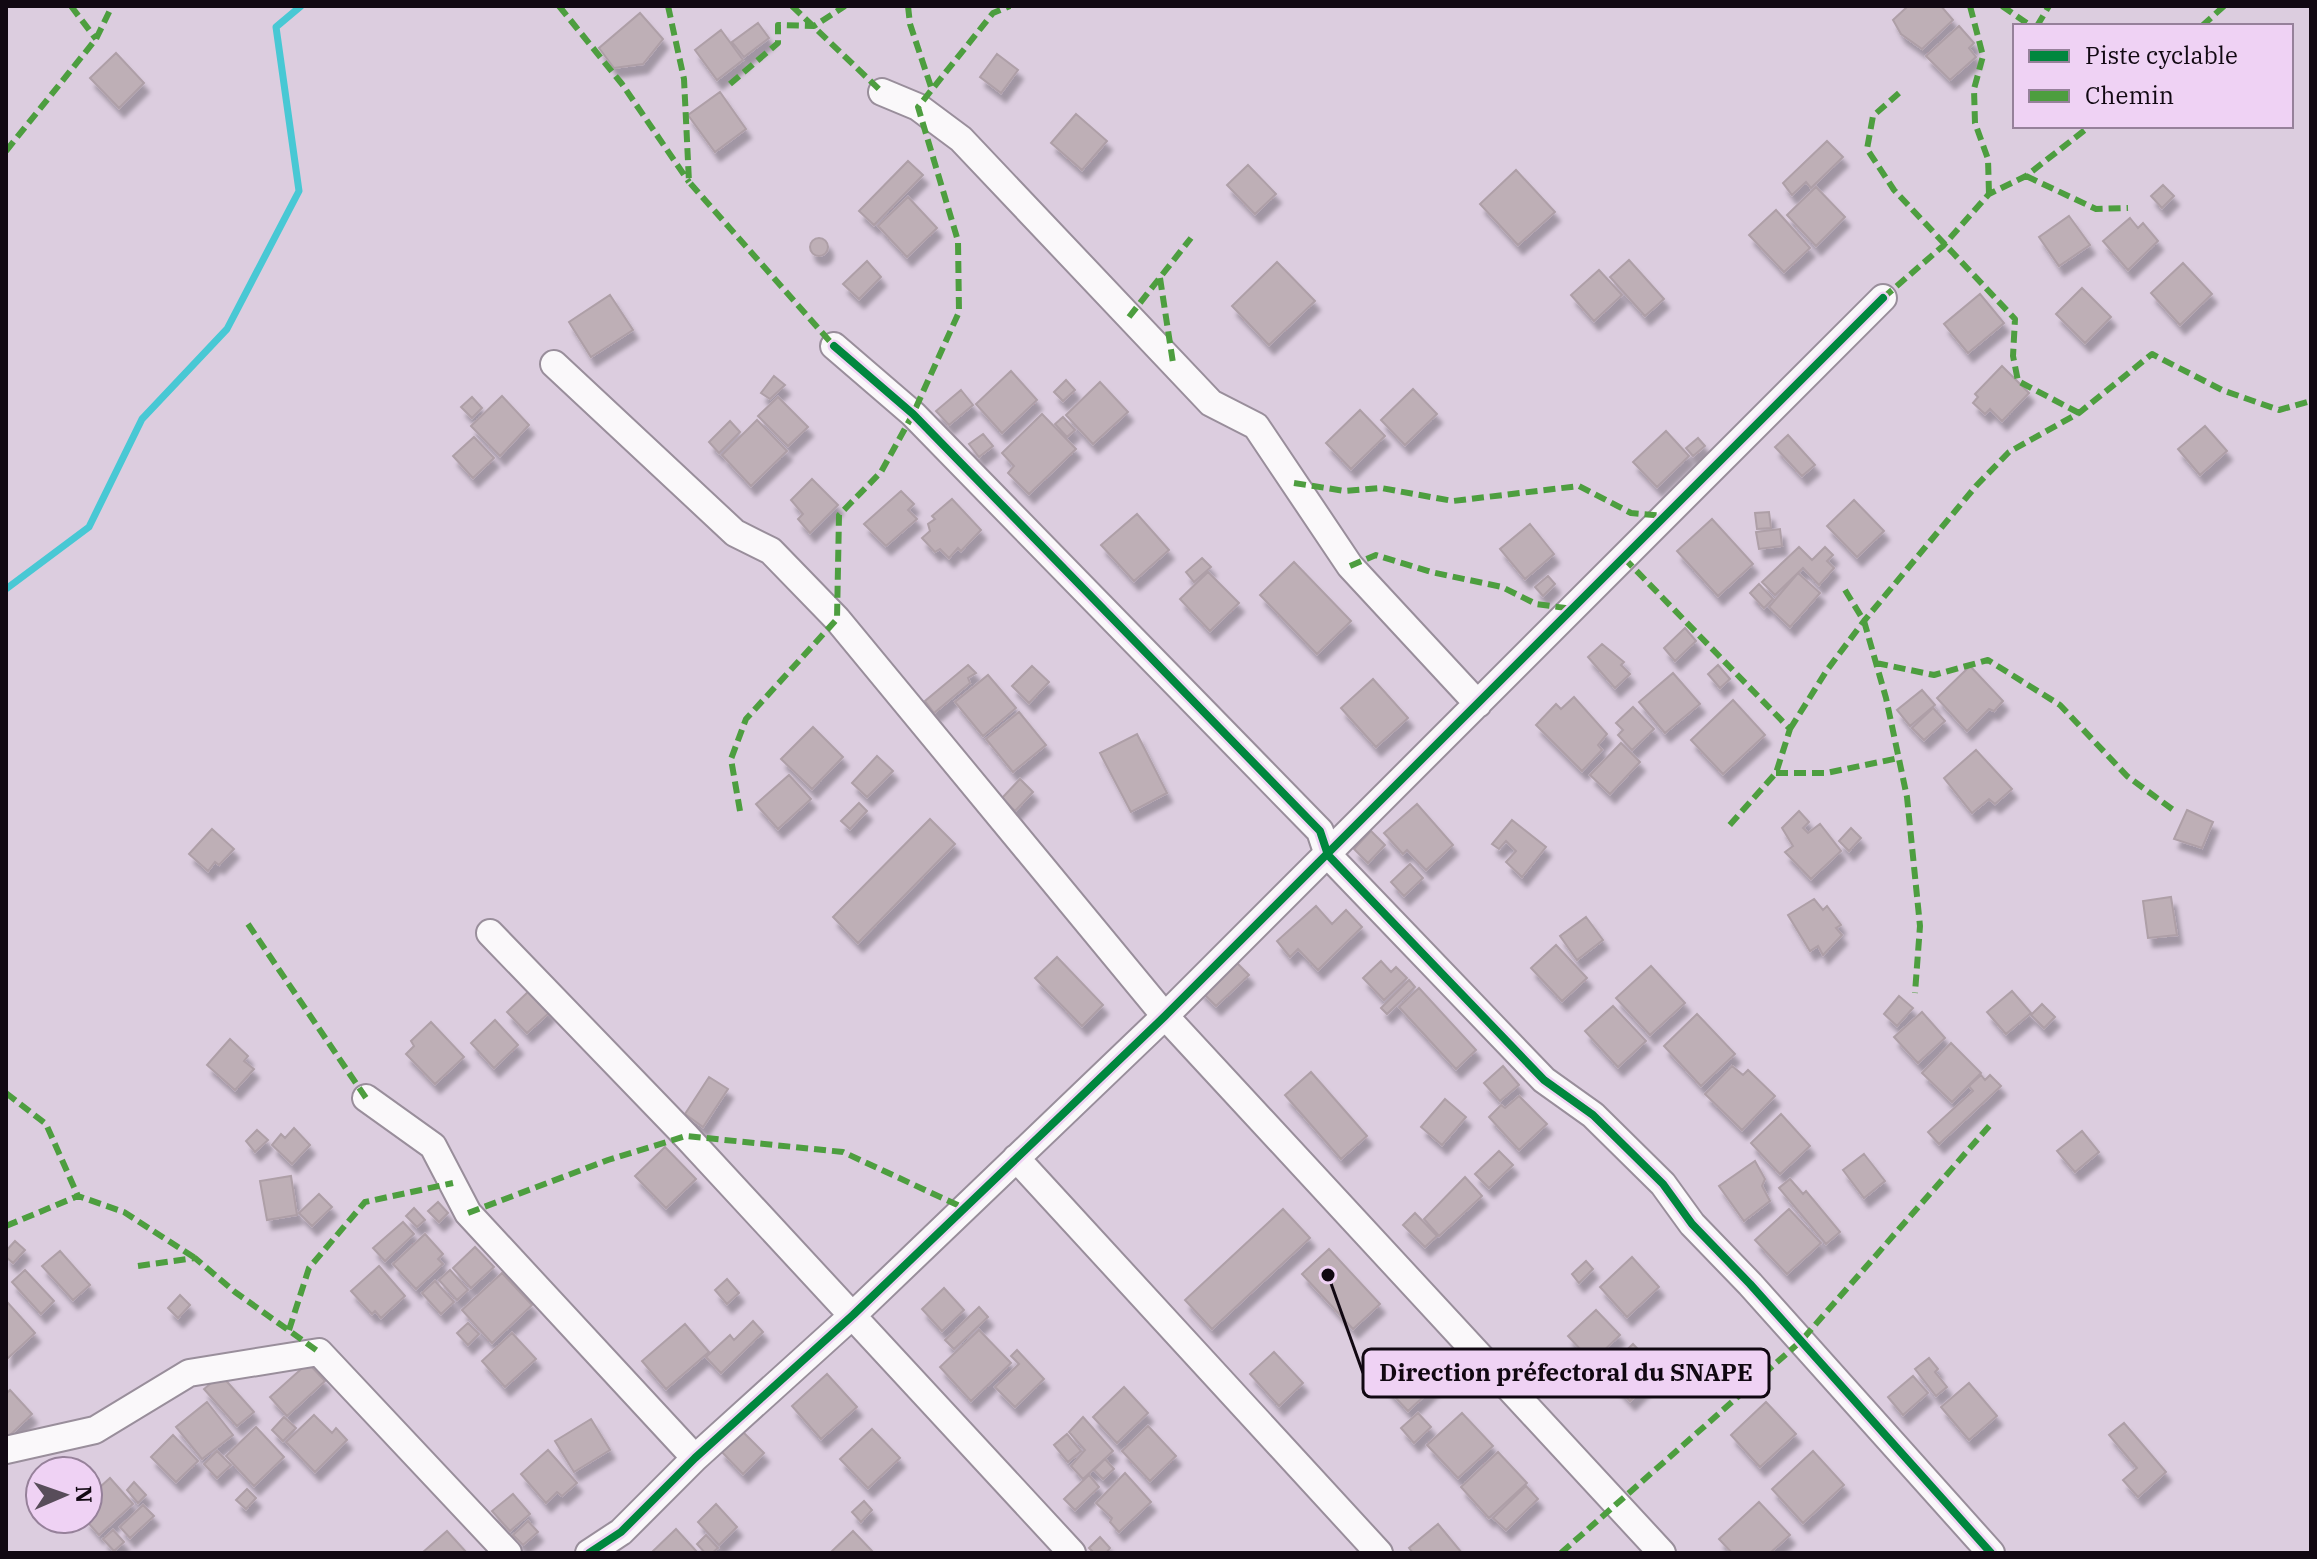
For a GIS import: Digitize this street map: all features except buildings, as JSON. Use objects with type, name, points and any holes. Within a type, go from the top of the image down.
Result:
[{"type":"street","points":[[882,92],[918,107],[961,139],[1211,403],[1256,426],[1350,566],[1478,704]]},
{"type":"street","points":[[589,1553],[621,1532],[695,1458],[853,1315],[1165,1016],[1883,298]]},
{"type":"street","points":[[834,346],[913,414],[1320,831],[1328,855],[1544,1080],[1593,1115],[1663,1184],[1692,1224],[1991,1553]]},
{"type":"street","points":[[554,364],[735,533],[771,551],[837,619],[1165,1016],[1662,1553]]},
{"type":"street","points":[[490,933],[853,1315],[1072,1553]]},
{"type":"street","points":[[366,1098],[433,1146],[468,1213],[695,1458]]},
{"type":"street","points":[[1016,1158],[1379,1553]]},
{"type":"street","points":[[6,1450],[95,1430],[189,1373],[319,1352],[508,1553]]},
{"type":"waterway","points":[[6,589],[89,527],[142,419],[227,329],[299,191],[276,27],[301,6]]},
{"type":"marked path","points":[[71,6],[96,39]]},
{"type":"marked path","points":[[6,151],[96,39],[112,6]]},
{"type":"marked path","points":[[559,6],[622,84],[689,182]]},
{"type":"marked path","points":[[668,6],[684,79],[689,182],[834,346]]},
{"type":"marked path","points":[[792,6],[882,92]]},
{"type":"marked path","points":[[730,84],[778,43],[778,25],[814,26],[845,6]]},
{"type":"marked path","points":[[908,6],[910,24],[932,90]]},
{"type":"marked path","points":[[740,811],[731,759],[746,719],[837,619],[839,515],[881,472],[913,414],[959,312],[958,241],[918,107],[993,13],[1010,6]]},
{"type":"marked path","points":[[1970,6],[1983,56],[1974,89],[1975,123],[1988,159],[1989,194]]},
{"type":"marked path","points":[[2002,6],[2028,24]]},
{"type":"marked path","points":[[2038,24],[2049,6]]},
{"type":"marked path","points":[[2204,24],[2224,6]]},
{"type":"marked path","points":[[1899,93],[1873,116],[1867,149],[1894,190],[2015,319],[2013,356],[2018,381],[2079,413]]},
{"type":"marked path","points":[[1883,298],[1943,246],[1989,194],[2026,176],[2087,128]]},
{"type":"marked path","points":[[2026,176],[2096,209],[2128,208]]},
{"type":"marked path","points":[[1129,317],[1191,238]]},
{"type":"marked path","points":[[1160,278],[1173,363]]},
{"type":"marked path","points":[[1790,729],[1827,670],[1864,621],[1976,486],[2009,452],[2079,413],[2152,354],[2222,390],[2279,410],[2311,401]]},
{"type":"marked path","points":[[1294,483],[1345,491],[1381,488],[1453,501],[1579,486],[1631,513],[1666,516]]},
{"type":"marked path","points":[[1350,566],[1376,555],[1431,572],[1502,587],[1536,604],[1573,609]]},
{"type":"marked path","points":[[1624,558],[1790,729],[1776,773],[1727,828]]},
{"type":"marked path","points":[[1845,590],[1864,621],[1886,698],[1907,797],[1920,926],[1915,993]]},
{"type":"marked path","points":[[1876,663],[1934,675],[1988,660],[2060,705],[2127,776],[2176,812]]},
{"type":"marked path","points":[[1776,773],[1826,773],[1899,758]]},
{"type":"marked path","points":[[248,924],[366,1098]]},
{"type":"marked path","points":[[6,1093],[46,1124],[78,1196]]},
{"type":"marked path","points":[[1561,1553],[1801,1341],[1991,1124]]},
{"type":"marked path","points":[[468,1213],[608,1160],[686,1136],[843,1152],[964,1208]]},
{"type":"marked path","points":[[289,1330],[309,1268],[365,1202],[453,1183]]},
{"type":"marked path","points":[[6,1226],[78,1196],[124,1212],[195,1258]]},
{"type":"marked path","points":[[138,1266],[195,1258],[235,1292],[319,1352]]},
{"type":"cycle path","points":[[589,1553],[621,1532],[695,1458],[853,1315],[1165,1016],[1883,298]]},
{"type":"cycle path","points":[[834,346],[913,414],[1320,831],[1328,855],[1544,1080],[1593,1115],[1663,1184],[1692,1224],[1750,1284],[1991,1553]]},
{"type":"place","name":"Direction préfectoral du SNAPE","points":[[1328,1275]]}]
